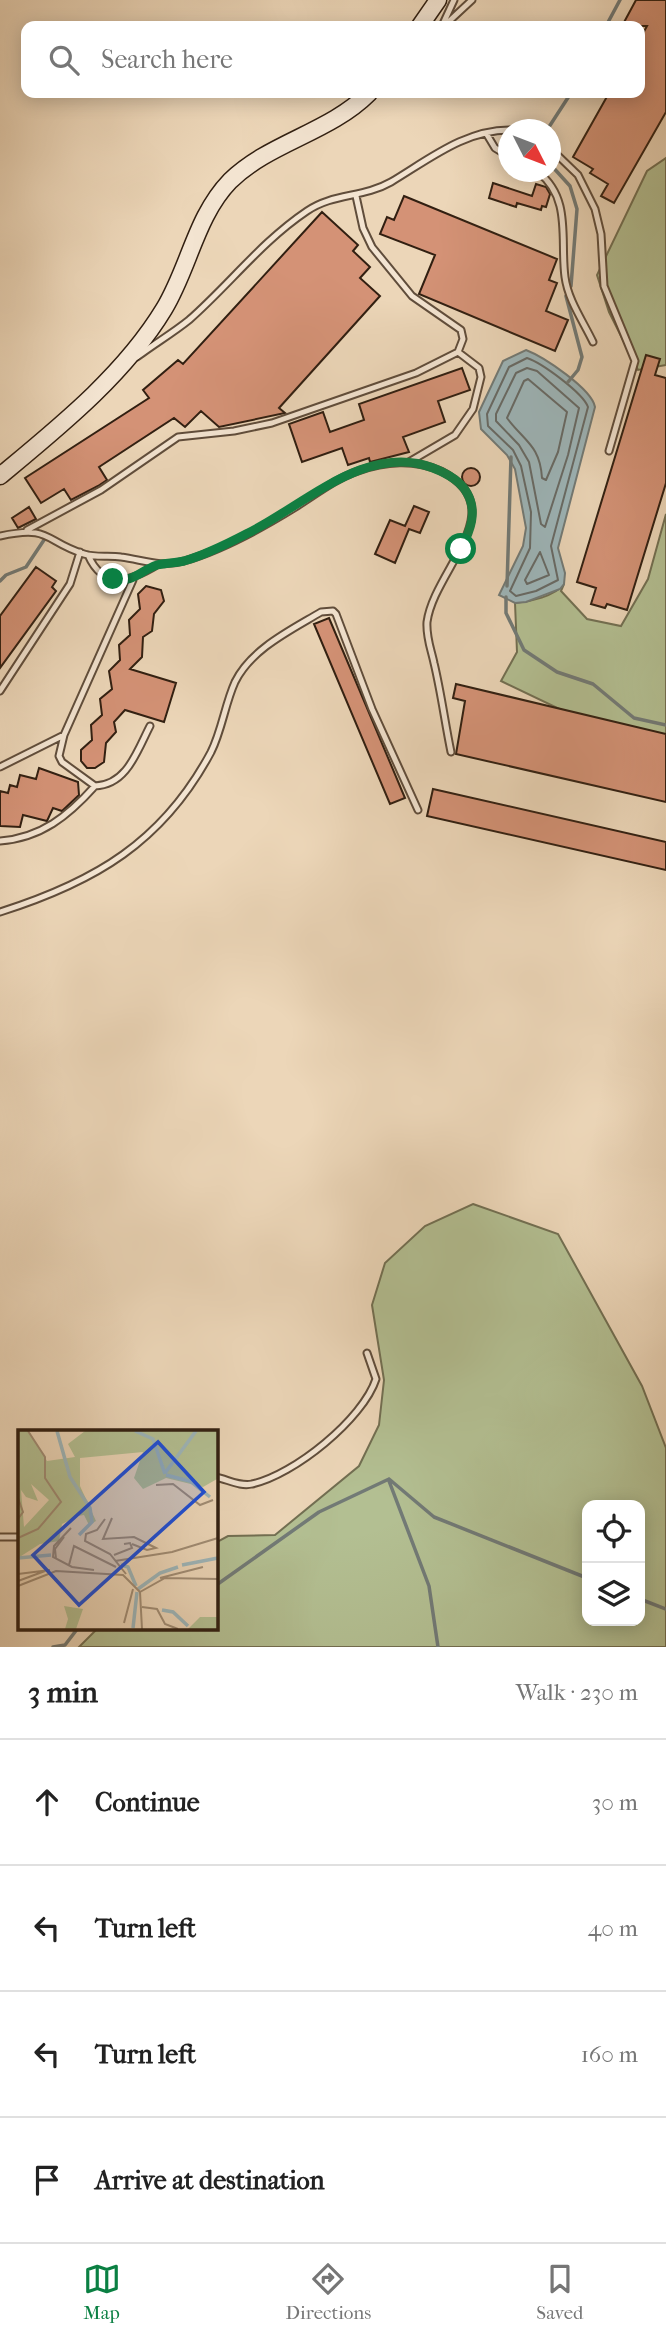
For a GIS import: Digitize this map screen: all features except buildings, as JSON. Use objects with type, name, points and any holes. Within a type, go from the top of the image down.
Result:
[{"type":"street","points":[[424,21],[438,0]]},
{"type":"street","points":[[0,476],[50,435],[112,374],[150,331],[167,305],[207,213],[229,182],[264,158],[333,122],[363,98]]},
{"type":"lane","points":[[445,21],[454,0]]},
{"type":"lane","points":[[449,21],[472,0]]},
{"type":"lane","points":[[112,374],[188,321],[257,250],[323,201],[356,196],[390,183],[450,146],[498,132]]},
{"type":"lane","points":[[486,134],[498,150]]},
{"type":"lane","points":[[561,158],[579,175],[596,209],[601,234],[604,286],[635,361],[634,373],[609,451]]},
{"type":"lane","points":[[551,182],[559,198],[564,228],[565,278],[570,296],[593,342]]},
{"type":"lane","points":[[0,536],[27,530],[101,490],[178,437],[234,431],[272,423],[416,373],[458,352],[463,339],[461,330],[411,296],[372,247],[363,228],[356,196]]},
{"type":"lane","points":[[408,463],[455,435],[472,409],[481,377],[473,362],[458,352]]},
{"type":"lane","points":[[27,530],[47,535],[88,555],[122,557],[157,565],[185,561],[244,535],[356,472],[378,465],[425,465],[455,479],[467,493],[473,517],[469,533],[439,584],[427,624],[451,752]]},
{"type":"lane","points":[[0,691],[70,584],[80,552]]},
{"type":"lane","points":[[88,555],[98,570],[113,579],[133,580]]},
{"type":"lane","points":[[95,786],[62,762],[59,756],[64,735],[133,580],[157,565]]},
{"type":"lane","points":[[0,912],[83,879],[138,846],[170,812],[206,760],[235,682],[244,667],[254,655],[321,612],[333,611],[336,614],[372,709],[418,810]]},
{"type":"lane","points":[[0,841],[47,829],[72,813],[95,786],[115,782],[125,772],[150,726]]},
{"type":"lane","points":[[0,766],[64,735]]},
{"type":"lane","points":[[217,1478],[245,1485],[264,1480],[306,1456],[349,1422],[366,1402],[376,1378],[367,1353]]},
{"type":"lane","points":[[0,1537],[18,1537]]},
{"type":"green space","points":[[666,158],[666,365],[638,370],[609,312],[597,275],[647,171]]},
{"type":"green space","points":[[666,514],[666,746],[597,727],[501,681],[517,652],[515,603],[548,595],[564,584],[561,591],[587,619],[621,626],[648,579]]},
{"type":"green space","points":[[473,1204],[558,1234],[642,1386],[666,1448],[666,1647],[79,1647],[96,1630],[217,1630],[217,1542],[228,1536],[275,1535],[359,1466],[379,1425],[384,1380],[372,1305],[385,1263],[425,1226]]},
{"type":"water","points":[[526,350],[555,366],[577,383],[595,407],[558,548],[565,573],[564,584],[560,589],[526,602],[515,603],[499,595],[523,546],[526,528],[515,469],[507,455],[481,429],[479,412],[503,361]]},
{"type":"waterway","points":[[609,21],[620,0]]},
{"type":"waterway","points":[[554,119],[568,98]]},
{"type":"waterway","points":[[561,176],[570,186],[577,209],[571,286]]},
{"type":"waterway","points":[[566,296],[582,357],[578,370],[568,382]]},
{"type":"waterway","points":[[507,586],[511,457]]},
{"type":"waterway","points":[[0,581],[6,575],[26,567],[44,540]]},
{"type":"waterway","points":[[506,597],[506,613],[524,650],[557,672],[593,684],[634,718],[666,725]]},
{"type":"waterway","points":[[389,1479],[434,1517],[582,1576]]},
{"type":"waterway","points":[[217,1585],[319,1512],[389,1479]]},
{"type":"waterway","points":[[389,1481],[429,1586],[438,1647]]},
{"type":"waterway","points":[[645,1601],[666,1609]]},
{"type":"waterway","points":[[53,1647],[65,1645],[76,1630]]},
{"type":"route","points":[[113,579],[133,580],[157,565],[185,561],[267,524],[356,472],[396,463],[425,465],[438,470],[455,479],[467,493],[473,517],[461,549]]}]
